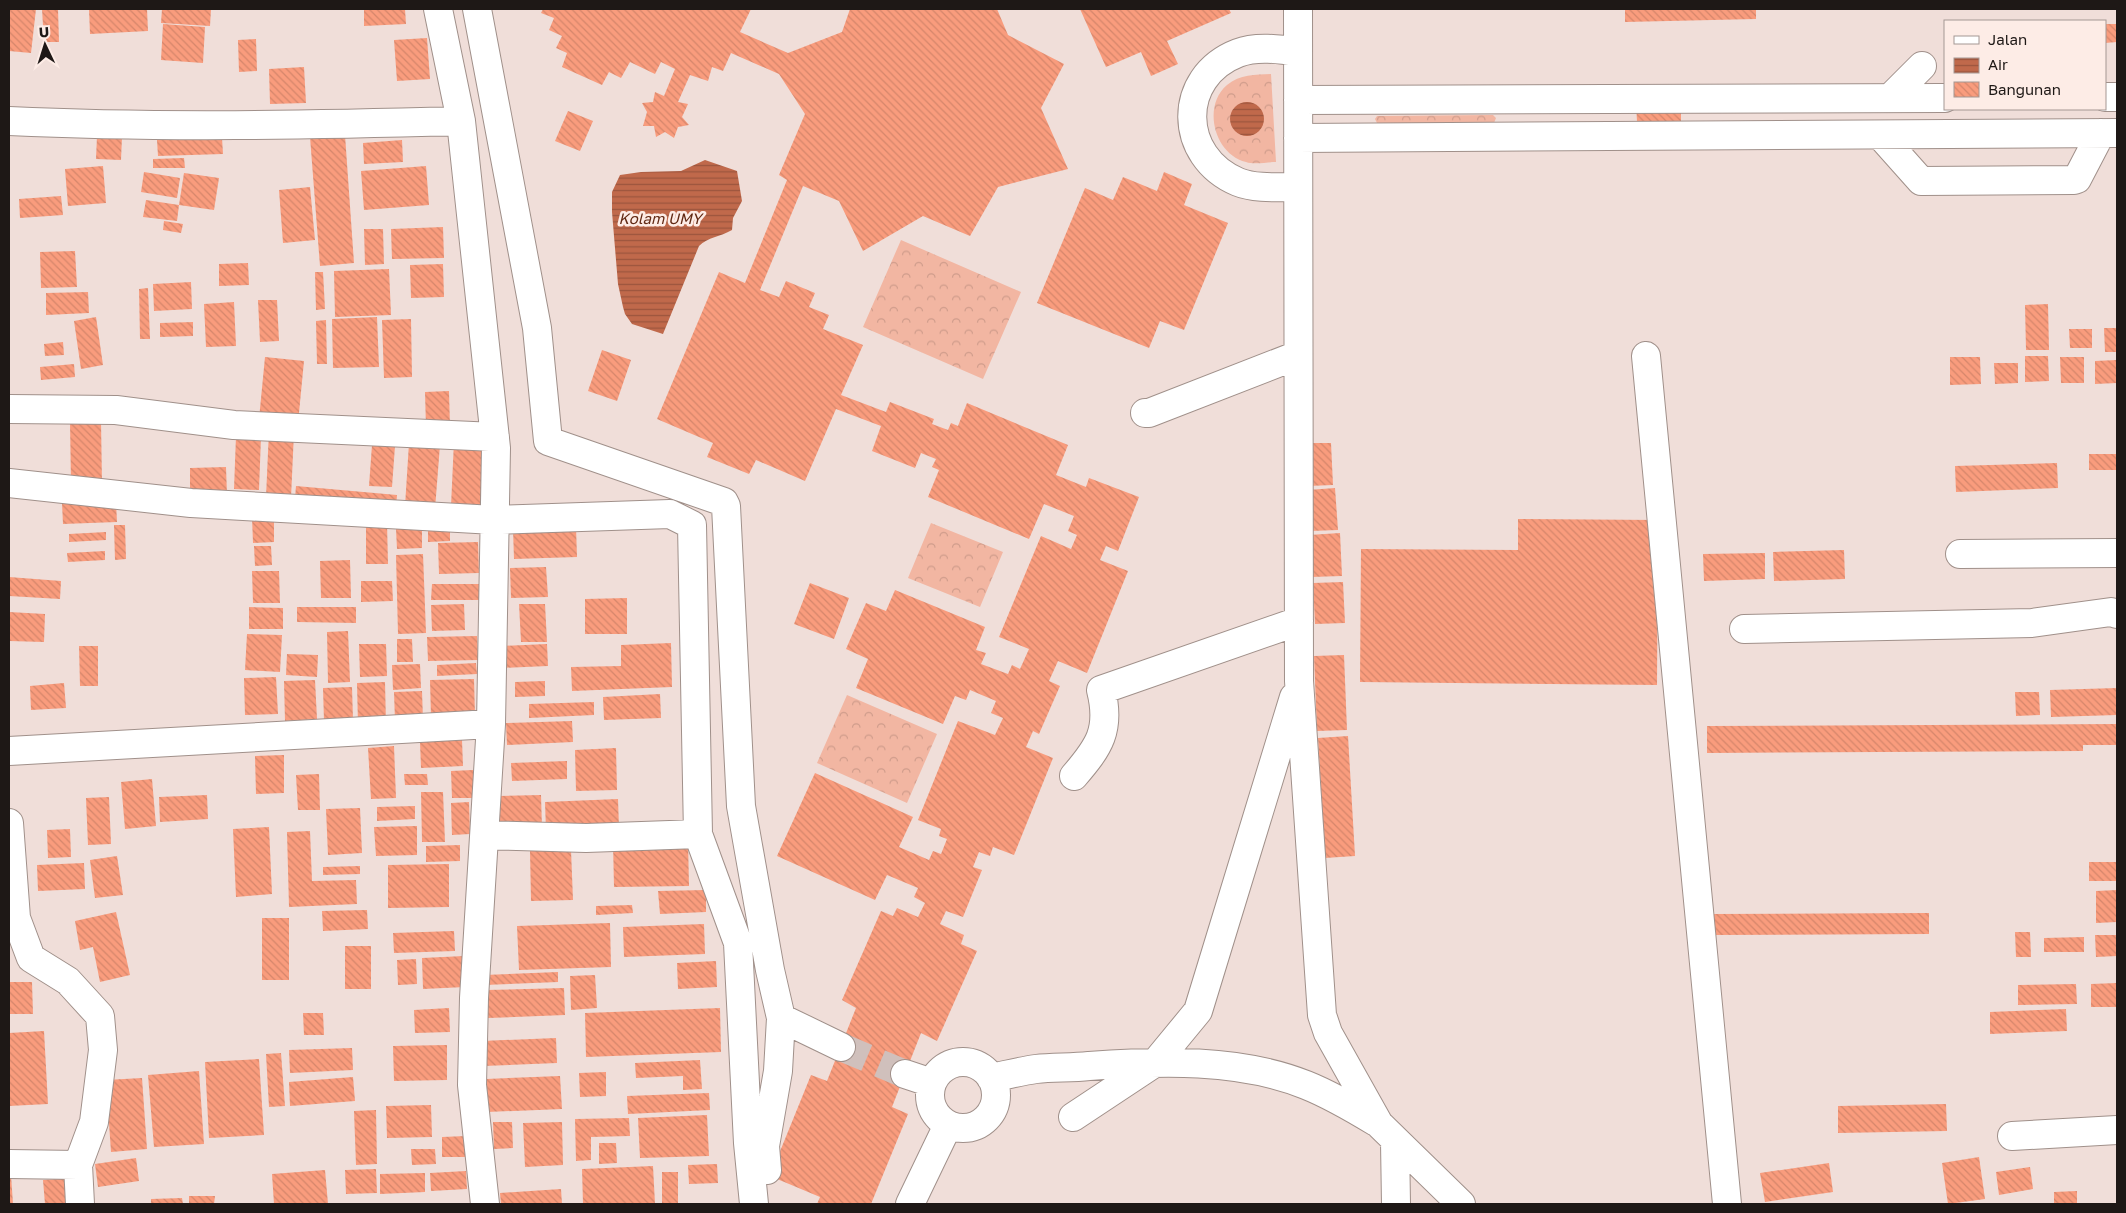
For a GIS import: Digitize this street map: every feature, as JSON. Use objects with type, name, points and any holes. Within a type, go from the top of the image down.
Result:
[{"type":"street","points":[[438,9],[461,121],[495,437],[491,724],[474,998],[472,1085],[485,1204]]},
{"type":"street","points":[[477,9],[537,328],[548,442],[724,502],[726,506],[741,806],[770,970],[781,1018],[778,1071],[765,1146],[770,1204]]},
{"type":"street","points":[[1298,9],[1299,681],[1322,1015],[1328,1033],[1387,1133],[1396,1204]]},
{"type":"street","points":[[1298,52],[1277,49],[1258,50],[1239,53],[1222,61],[1208,74],[1198,90],[1192,109],[1192,128],[1198,146],[1208,162],[1222,174],[1240,183],[1298,187]]},
{"type":"street","points":[[1890,98],[1922,66]]},
{"type":"street","points":[[1842,98],[1842,135]]},
{"type":"street","points":[[1298,100],[1944,98]]},
{"type":"street","points":[[1730,99],[1731,134]]},
{"type":"street","points":[[9,120],[97,125],[335,124],[461,121]]},
{"type":"street","points":[[1298,138],[2109,133]]},
{"type":"street","points":[[1880,134],[1921,181],[1950,181],[2076,180],[2109,133]]},
{"type":"street","points":[[1145,413],[1298,355]]},
{"type":"street","points":[[1646,356],[1728,1204]]},
{"type":"street","points":[[9,409],[116,410],[234,425],[495,437]]},
{"type":"street","points":[[9,483],[191,503],[494,520],[670,514],[692,525],[698,834],[738,944],[748,1143],[754,1204]]},
{"type":"street","points":[[1960,554],[2117,553]]},
{"type":"street","points":[[1744,629],[2032,623],[2111,612],[2117,614]]},
{"type":"street","points":[[1074,776],[1093,754],[1106,723],[1101,690],[1299,621]]},
{"type":"street","points":[[1073,1117],[1156,1062],[1198,1011],[1299,681]]},
{"type":"street","points":[[9,751],[491,724]]},
{"type":"street","points":[[9,823],[16,918],[31,958],[68,981],[100,1016],[103,1050],[94,1122],[78,1165],[80,1204]]},
{"type":"street","points":[[485,835],[586,838],[698,834]]},
{"type":"street","points":[[781,1018],[841,1047]]},
{"type":"street","points":[[960,1062],[972,1064],[983,1069],[991,1078],[996,1099],[987,1118],[976,1126],[962,1128],[948,1125],[937,1116],[931,1104],[930,1090],[932,1083],[938,1073],[948,1065],[960,1062]]},
{"type":"street","points":[[991,1078],[1036,1069],[1156,1062],[1207,1064],[1284,1078],[1306,1085],[1344,1102],[1387,1133],[1460,1204]]},
{"type":"street","points":[[905,1074],[932,1083]]},
{"type":"street","points":[[910,1204],[948,1125]]},
{"type":"street","points":[[2012,1136],[2117,1130]]},
{"type":"street","points":[[9,1164],[78,1165]]},
{"type":"green space","points":[[1271,74],[1276,162],[1249,163],[1235,157],[1226,150],[1219,140],[1215,128],[1215,105],[1219,94],[1232,81],[1248,76]]},
{"type":"green space","points":[[1493,115],[1496,118],[1494,123],[1377,123],[1375,119],[1377,116]]},
{"type":"green space","points":[[901,240],[1021,292],[983,379],[863,327]]},
{"type":"green space","points":[[931,523],[1003,552],[980,607],[908,578]]},
{"type":"green space","points":[[847,695],[937,734],[907,803],[817,763]]},
{"type":"water","points":[[1247,102],[1259,107],[1264,119],[1259,131],[1247,136],[1235,131],[1230,119],[1235,107]]},
{"type":"water","name":"Kolam UMY","points":[[705,160],[737,171],[742,201],[733,218],[732,230],[699,246],[663,334],[632,324],[625,314],[618,284],[612,192],[620,175],[641,172],[681,171]]},
{"type":"building","points":[[9,9],[36,9],[31,53],[9,51]]},
{"type":"building","points":[[42,9],[58,9],[59,42],[44,42]]},
{"type":"building","points":[[89,9],[147,9],[148,31],[90,34]]},
{"type":"building","points":[[162,9],[211,9],[210,26],[161,23]]},
{"type":"building","points":[[364,9],[405,9],[406,24],[364,26]]},
{"type":"building","points":[[543,9],[751,9],[740,32],[788,53],[842,32],[850,9],[997,9],[1008,35],[1064,64],[1041,108],[1068,169],[998,187],[970,236],[923,216],[863,251],[839,201],[803,186],[760,290],[779,297],[786,281],[815,293],[809,307],[829,315],[823,329],[863,345],[841,395],[886,412],[890,402],[934,419],[932,424],[948,430],[951,423],[958,426],[967,403],[1068,445],[1056,475],[1086,487],[1089,478],[1139,497],[1118,551],[1106,546],[1100,560],[1128,571],[1087,673],[1058,661],[1049,681],[1060,686],[1039,734],[1033,731],[1026,747],[1053,758],[1014,855],[993,847],[990,856],[979,852],[973,867],[982,870],[963,917],[946,911],[940,924],[964,935],[961,944],[977,951],[937,1041],[921,1033],[892,1107],[908,1114],[871,1204],[817,1204],[820,1197],[770,1176],[811,1075],[827,1081],[856,1008],[842,1000],[881,911],[893,916],[897,908],[918,917],[925,903],[914,897],[918,888],[887,875],[875,900],[777,856],[815,773],[913,817],[899,847],[929,860],[933,851],[941,854],[947,839],[939,836],[941,829],[918,820],[958,721],[995,735],[1003,718],[991,713],[996,701],[970,690],[966,700],[955,696],[943,724],[856,688],[868,659],[846,649],[866,603],[886,611],[895,590],[985,627],[976,650],[986,653],[981,664],[1008,674],[1012,665],[1020,669],[1029,649],[999,637],[1041,536],[1071,549],[1077,535],[1068,531],[1074,516],[1044,504],[1029,539],[928,497],[939,470],[932,467],[936,459],[921,453],[915,468],[872,451],[881,426],[836,409],[805,481],[756,460],[749,474],[707,457],[713,443],[657,419],[719,272],[745,283],[787,180],[779,175],[805,114],[779,74],[731,53],[723,71],[712,67],[708,81],[690,75],[678,102],[688,104],[682,117],[689,125],[678,127],[674,138],[665,132],[656,137],[654,126],[643,126],[647,112],[642,103],[653,102],[655,92],[664,96],[675,69],[661,62],[655,74],[630,62],[621,78],[609,72],[602,85],[562,67],[567,53],[556,48],[562,36],[549,30],[554,18],[541,13]]},
{"type":"building","points":[[1080,9],[1229,9],[1231,13],[1167,41],[1178,64],[1151,76],[1141,52],[1106,67]]},
{"type":"building","points":[[1625,9],[1756,9],[1756,19],[1625,22]]},
{"type":"building","points":[[163,24],[205,27],[203,63],[161,60]]},
{"type":"building","points":[[2106,24],[2117,24],[2117,42],[2106,43]]},
{"type":"building","points":[[427,38],[430,79],[397,81],[394,40]]},
{"type":"building","points":[[256,39],[257,71],[239,72],[238,40]]},
{"type":"building","points":[[304,67],[306,103],[270,104],[269,69]]},
{"type":"building","points":[[1636,102],[1681,102],[1681,122],[1637,122]]},
{"type":"building","points":[[568,111],[593,121],[580,151],[555,141]]},
{"type":"building","points":[[345,135],[354,263],[320,266],[310,137]]},
{"type":"building","points":[[97,136],[122,137],[121,160],[96,159]]},
{"type":"building","points":[[222,138],[223,154],[158,156],[157,140]]},
{"type":"building","points":[[402,140],[403,162],[364,164],[363,143]]},
{"type":"building","points":[[184,158],[185,168],[153,168],[153,159]]},
{"type":"building","points":[[103,166],[106,203],[68,206],[65,169]]},
{"type":"building","points":[[426,166],[429,205],[364,210],[361,171]]},
{"type":"building","points":[[144,172],[180,178],[177,198],[141,192]]},
{"type":"building","points":[[1164,172],[1192,184],[1184,205],[1228,223],[1184,330],[1160,321],[1149,348],[1037,303],[1085,188],[1113,200],[1123,177],[1157,191]]},
{"type":"building","points":[[184,173],[219,178],[214,210],[179,205]]},
{"type":"building","points":[[310,187],[315,240],[283,243],[279,190]]},
{"type":"building","points":[[61,196],[63,215],[20,218],[19,199]]},
{"type":"building","points":[[146,200],[179,205],[177,221],[143,217]]},
{"type":"building","points":[[164,221],[183,224],[181,233],[163,230]]},
{"type":"building","points":[[443,227],[444,258],[392,259],[391,229]]},
{"type":"building","points":[[364,229],[383,229],[384,264],[365,265]]},
{"type":"building","points":[[75,251],[77,287],[41,288],[40,252]]},
{"type":"building","points":[[248,263],[249,285],[219,286],[219,264]]},
{"type":"building","points":[[443,264],[444,297],[411,298],[410,265]]},
{"type":"building","points":[[389,269],[391,315],[335,317],[334,271]]},
{"type":"building","points":[[315,272],[323,272],[325,309],[316,310]]},
{"type":"building","points":[[191,282],[192,309],[154,311],[153,284]]},
{"type":"building","points":[[148,288],[150,339],[140,339],[139,289]]},
{"type":"building","points":[[88,292],[89,313],[46,315],[46,293]]},
{"type":"building","points":[[258,300],[277,300],[279,341],[260,342]]},
{"type":"building","points":[[234,302],[236,346],[206,347],[204,304]]},
{"type":"building","points":[[2048,304],[2049,350],[2026,350],[2025,305]]},
{"type":"building","points":[[96,317],[103,365],[81,369],[74,321]]},
{"type":"building","points":[[377,317],[379,367],[333,368],[332,319]]},
{"type":"building","points":[[411,319],[412,377],[384,378],[382,320]]},
{"type":"building","points":[[326,320],[327,364],[317,364],[316,321]]},
{"type":"building","points":[[193,322],[193,336],[160,337],[160,323]]},
{"type":"building","points":[[2104,328],[2117,328],[2117,352],[2105,352]]},
{"type":"building","points":[[2069,329],[2092,329],[2092,348],[2070,348]]},
{"type":"building","points":[[63,342],[64,355],[45,356],[44,344]]},
{"type":"building","points":[[602,350],[631,360],[617,401],[588,391]]},
{"type":"building","points":[[2025,356],[2048,356],[2049,381],[2025,382]]},
{"type":"building","points":[[265,357],[304,361],[298,423],[259,419]]},
{"type":"building","points":[[1950,357],[1980,357],[1981,384],[1950,385]]},
{"type":"building","points":[[2060,357],[2084,357],[2084,383],[2061,383]]},
{"type":"building","points":[[2117,360],[2117,383],[2095,384],[2095,361]]},
{"type":"building","points":[[1994,363],[2018,363],[2018,383],[1995,384]]},
{"type":"building","points":[[74,364],[75,377],[41,380],[40,367]]},
{"type":"building","points":[[449,391],[450,427],[426,427],[425,392]]},
{"type":"building","points":[[101,421],[102,484],[71,484],[70,422]]},
{"type":"building","points":[[269,430],[294,432],[291,498],[266,497]]},
{"type":"building","points":[[236,436],[261,437],[259,490],[234,489]]},
{"type":"building","points":[[454,441],[488,442],[484,508],[451,506]]},
{"type":"building","points":[[409,443],[440,445],[435,509],[405,506]]},
{"type":"building","points":[[1306,443],[1331,443],[1333,485],[1308,486]]},
{"type":"building","points":[[372,445],[395,446],[392,487],[369,486]]},
{"type":"building","points":[[2089,454],[2117,454],[2117,470],[2089,470]]},
{"type":"building","points":[[2057,463],[2058,488],[1956,492],[1955,466]]},
{"type":"building","points":[[226,467],[227,495],[190,496],[190,468]]},
{"type":"building","points":[[296,486],[397,495],[396,508],[295,498]]},
{"type":"building","points":[[1335,488],[1338,530],[1310,531],[1308,490]]},
{"type":"building","points":[[116,502],[117,522],[63,524],[62,503]]},
{"type":"building","points":[[274,516],[274,542],[253,543],[252,517]]},
{"type":"building","points":[[1518,519],[1658,520],[1657,685],[1360,682],[1361,549],[1518,550]]},
{"type":"building","points":[[366,523],[387,523],[388,564],[366,564]]},
{"type":"building","points":[[114,525],[125,525],[126,559],[115,560]]},
{"type":"building","points":[[450,525],[450,541],[428,542],[428,526]]},
{"type":"building","points":[[576,527],[577,557],[514,559],[513,529]]},
{"type":"building","points":[[396,529],[422,529],[422,548],[397,549]]},
{"type":"building","points":[[106,532],[106,540],[69,542],[69,534]]},
{"type":"building","points":[[1340,533],[1342,576],[1311,577],[1309,535]]},
{"type":"building","points":[[478,542],[479,573],[439,574],[438,543]]},
{"type":"building","points":[[254,546],[271,546],[272,565],[255,566]]},
{"type":"building","points":[[1844,550],[1845,579],[1774,581],[1773,552]]},
{"type":"building","points":[[105,551],[105,560],[68,562],[67,553]]},
{"type":"building","points":[[1765,553],[1765,579],[1704,581],[1703,554]]},
{"type":"building","points":[[423,554],[426,633],[398,634],[396,555]]},
{"type":"building","points":[[350,560],[351,598],[321,598],[320,561]]},
{"type":"building","points":[[546,567],[548,597],[511,598],[510,568]]},
{"type":"building","points":[[252,571],[279,571],[280,603],[253,603]]},
{"type":"building","points":[[9,577],[61,581],[60,599],[9,596]]},
{"type":"building","points":[[361,581],[392,581],[393,601],[361,602]]},
{"type":"building","points":[[1343,582],[1345,623],[1315,624],[1313,583]]},
{"type":"building","points":[[810,583],[849,598],[834,639],[794,624]]},
{"type":"building","points":[[432,584],[480,584],[480,600],[431,600]]},
{"type":"building","points":[[627,598],[627,634],[585,634],[585,599]]},
{"type":"building","points":[[464,604],[465,630],[432,631],[431,605]]},
{"type":"building","points":[[519,604],[545,604],[547,642],[521,642]]},
{"type":"building","points":[[249,607],[283,608],[283,629],[249,629]]},
{"type":"building","points":[[297,607],[356,607],[356,623],[297,622]]},
{"type":"building","points":[[9,612],[45,614],[44,642],[9,641]]},
{"type":"building","points":[[348,631],[350,682],[328,683],[327,632]]},
{"type":"building","points":[[247,634],[282,635],[280,672],[245,670]]},
{"type":"building","points":[[477,636],[478,660],[428,661],[427,637]]},
{"type":"building","points":[[397,639],[412,639],[413,662],[397,662]]},
{"type":"building","points":[[671,643],[672,687],[572,691],[571,667],[621,666],[621,645]]},
{"type":"building","points":[[359,644],[386,644],[387,676],[360,677]]},
{"type":"building","points":[[547,644],[548,666],[501,668],[501,646]]},
{"type":"building","points":[[79,646],[98,646],[98,686],[80,686]]},
{"type":"building","points":[[287,654],[318,655],[317,677],[286,675]]},
{"type":"building","points":[[1344,655],[1347,730],[1317,731],[1314,656]]},
{"type":"building","points":[[476,663],[477,674],[437,676],[437,665]]},
{"type":"building","points":[[420,664],[421,688],[393,690],[392,665]]},
{"type":"building","points":[[276,677],[278,714],[245,715],[244,678]]},
{"type":"building","points":[[474,679],[475,716],[431,717],[430,680]]},
{"type":"building","points":[[315,680],[317,719],[285,721],[284,681]]},
{"type":"building","points":[[545,681],[545,696],[515,697],[515,682]]},
{"type":"building","points":[[385,682],[386,724],[358,725],[357,683]]},
{"type":"building","points":[[64,683],[66,708],[31,710],[30,686]]},
{"type":"building","points":[[352,687],[353,720],[324,721],[323,688]]},
{"type":"building","points":[[2117,688],[2117,715],[2051,717],[2050,690]]},
{"type":"building","points":[[422,691],[423,720],[395,721],[394,692]]},
{"type":"building","points":[[2015,692],[2039,692],[2040,715],[2016,716]]},
{"type":"building","points":[[660,694],[661,718],[604,720],[603,697]]},
{"type":"building","points":[[594,702],[594,715],[529,718],[529,704]]},
{"type":"building","points":[[572,721],[573,742],[507,745],[506,723]]},
{"type":"building","points":[[2117,724],[2117,745],[2083,745],[2083,751],[1707,753],[1707,726]]},
{"type":"building","points":[[1348,736],[1355,856],[1325,858],[1318,738]]},
{"type":"building","points":[[462,740],[463,766],[421,768],[420,742]]},
{"type":"building","points":[[394,746],[396,798],[371,799],[368,748]]},
{"type":"building","points":[[616,748],[617,790],[576,791],[575,750]]},
{"type":"building","points":[[284,755],[284,793],[256,794],[255,756]]},
{"type":"building","points":[[567,761],[567,779],[512,781],[511,763]]},
{"type":"building","points":[[473,770],[474,798],[452,798],[451,771]]},
{"type":"building","points":[[319,774],[320,810],[298,810],[296,775]]},
{"type":"building","points":[[404,774],[427,774],[428,785],[405,785]]},
{"type":"building","points":[[152,779],[156,826],[125,829],[121,782]]},
{"type":"building","points":[[421,792],[443,792],[445,842],[422,842]]},
{"type":"building","points":[[207,795],[208,819],[160,822],[159,797]]},
{"type":"building","points":[[541,795],[542,828],[500,830],[499,796]]},
{"type":"building","points":[[109,797],[111,844],[88,845],[86,798]]},
{"type":"building","points":[[618,799],[619,828],[546,831],[545,802]]},
{"type":"building","points":[[469,802],[470,834],[452,835],[451,803]]},
{"type":"building","points":[[415,806],[415,819],[377,821],[377,807]]},
{"type":"building","points":[[360,808],[362,853],[328,855],[326,809]]},
{"type":"building","points":[[417,826],[417,855],[376,856],[374,827]]},
{"type":"building","points":[[269,827],[272,894],[236,897],[233,829]]},
{"type":"building","points":[[70,829],[71,857],[48,858],[47,830]]},
{"type":"building","points":[[310,831],[312,881],[356,880],[357,904],[289,907],[287,832]]},
{"type":"building","points":[[688,841],[689,886],[614,887],[613,842]]},
{"type":"building","points":[[460,845],[460,861],[426,862],[426,846]]},
{"type":"building","points":[[571,850],[573,900],[531,901],[530,851]]},
{"type":"building","points":[[117,856],[123,895],[95,898],[90,860]]},
{"type":"building","points":[[2089,862],[2117,862],[2117,881],[2089,881]]},
{"type":"building","points":[[84,863],[85,889],[38,891],[37,865]]},
{"type":"building","points":[[449,864],[449,907],[388,908],[388,865]]},
{"type":"building","points":[[360,866],[360,874],[323,875],[323,867]]},
{"type":"building","points":[[706,890],[706,912],[660,914],[658,891]]},
{"type":"building","points":[[2117,890],[2117,922],[2096,923],[2096,891]]},
{"type":"building","points":[[632,905],[633,913],[596,915],[596,906]]},
{"type":"building","points":[[367,910],[368,929],[323,931],[322,911]]},
{"type":"building","points":[[116,912],[130,975],[100,982],[93,947],[80,950],[75,921]]},
{"type":"building","points":[[1929,913],[1929,934],[1711,935],[1711,914]]},
{"type":"building","points":[[262,918],[289,918],[289,980],[262,980]]},
{"type":"building","points":[[610,923],[611,967],[519,970],[517,926]]},
{"type":"building","points":[[704,924],[705,954],[624,957],[623,927]]},
{"type":"building","points":[[454,931],[455,951],[394,953],[393,933]]},
{"type":"building","points":[[2015,932],[2030,932],[2031,957],[2016,957]]},
{"type":"building","points":[[2095,935],[2117,935],[2117,956],[2096,957]]},
{"type":"building","points":[[2084,937],[2084,952],[2044,952],[2044,938]]},
{"type":"building","points":[[345,946],[371,946],[371,989],[345,989]]},
{"type":"building","points":[[464,956],[465,987],[423,989],[422,958]]},
{"type":"building","points":[[416,959],[417,984],[398,985],[397,960]]},
{"type":"building","points":[[716,961],[717,987],[678,989],[677,963]]},
{"type":"building","points":[[558,972],[558,982],[484,985],[484,975]]},
{"type":"building","points":[[595,975],[597,1008],[571,1010],[570,976]]},
{"type":"building","points":[[9,982],[32,982],[33,1014],[9,1014]]},
{"type":"building","points":[[2117,983],[2117,1007],[2091,1007],[2091,984]]},
{"type":"building","points":[[2076,984],[2077,1004],[2018,1005],[2018,985]]},
{"type":"building","points":[[564,988],[565,1015],[488,1018],[486,990]]},
{"type":"building","points":[[449,1008],[450,1032],[415,1033],[414,1010]]},
{"type":"building","points":[[720,1008],[721,1052],[586,1057],[585,1013]]},
{"type":"building","points":[[2066,1009],[2067,1031],[1990,1034],[1990,1012]]},
{"type":"building","points":[[303,1013],[323,1013],[324,1035],[304,1035]]},
{"type":"building","points":[[44,1031],[48,1104],[9,1106],[9,1033]]},
{"type":"building","points":[[556,1038],[557,1063],[483,1066],[482,1041]]},
{"type":"building","points":[[447,1045],[447,1080],[394,1081],[393,1046]]},
{"type":"building","points":[[352,1048],[353,1070],[290,1073],[289,1050]]},
{"type":"building","points":[[281,1053],[285,1106],[269,1107],[266,1054]]},
{"type":"building","points":[[259,1059],[264,1135],[209,1138],[205,1062]]},
{"type":"building","points":[[700,1060],[702,1089],[683,1090],[683,1076],[636,1078],[635,1063]]},
{"type":"building","points":[[199,1071],[204,1144],[154,1147],[148,1075]]},
{"type":"building","points":[[606,1072],[606,1096],[580,1097],[579,1073]]},
{"type":"building","points":[[560,1076],[562,1109],[487,1112],[486,1079]]},
{"type":"building","points":[[353,1077],[355,1101],[290,1106],[289,1082]]},
{"type":"building","points":[[142,1078],[147,1149],[111,1152],[106,1080]]},
{"type":"building","points":[[709,1093],[710,1110],[628,1114],[627,1096]]},
{"type":"building","points":[[1946,1104],[1947,1131],[1838,1133],[1838,1106]]},
{"type":"building","points":[[431,1105],[432,1137],[387,1138],[386,1106]]},
{"type":"building","points":[[376,1110],[377,1164],[356,1165],[354,1111]]},
{"type":"building","points":[[707,1115],[709,1156],[640,1158],[638,1118]]},
{"type":"building","points":[[629,1118],[630,1136],[591,1137],[591,1160],[576,1161],[575,1119]]},
{"type":"building","points":[[493,1122],[512,1122],[513,1148],[494,1149]]},
{"type":"building","points":[[562,1122],[563,1165],[525,1167],[523,1123]]},
{"type":"building","points":[[466,1136],[466,1157],[442,1157],[442,1137]]},
{"type":"building","points":[[599,1143],[616,1143],[617,1163],[599,1164]]},
{"type":"building","points":[[411,1149],[435,1149],[436,1164],[412,1165]]},
{"type":"building","points":[[1979,1157],[1985,1199],[1948,1204],[1942,1163]]},
{"type":"building","points":[[136,1158],[139,1181],[98,1187],[95,1164]]},
{"type":"building","points":[[1829,1163],[1833,1192],[1765,1202],[1760,1173]]},
{"type":"building","points":[[717,1164],[718,1183],[689,1184],[688,1165]]},
{"type":"building","points":[[653,1166],[655,1204],[583,1204],[582,1169]]},
{"type":"building","points":[[2030,1167],[2033,1189],[1999,1195],[1996,1172]]},
{"type":"building","points":[[376,1169],[377,1193],[346,1194],[345,1170]]},
{"type":"building","points":[[325,1170],[328,1204],[274,1204],[272,1174]]},
{"type":"building","points":[[466,1171],[467,1189],[431,1191],[430,1173]]},
{"type":"building","points":[[662,1172],[678,1172],[678,1204],[662,1204]]},
{"type":"building","points":[[425,1173],[425,1192],[380,1194],[380,1174]]},
{"type":"building","points":[[9,1175],[11,1175],[13,1204],[9,1204]]},
{"type":"building","points":[[76,1178],[78,1204],[45,1204],[43,1180]]},
{"type":"building","points":[[561,1189],[562,1204],[501,1204],[500,1193]]},
{"type":"building","points":[[2077,1191],[2077,1204],[2054,1204],[2054,1192]]},
{"type":"building","points":[[189,1196],[215,1196],[214,1204],[189,1204]]},
{"type":"building","points":[[182,1198],[183,1204],[151,1204],[151,1199]]},
{"type":"tunnel","points":[[841,1047],[905,1074]]}]
